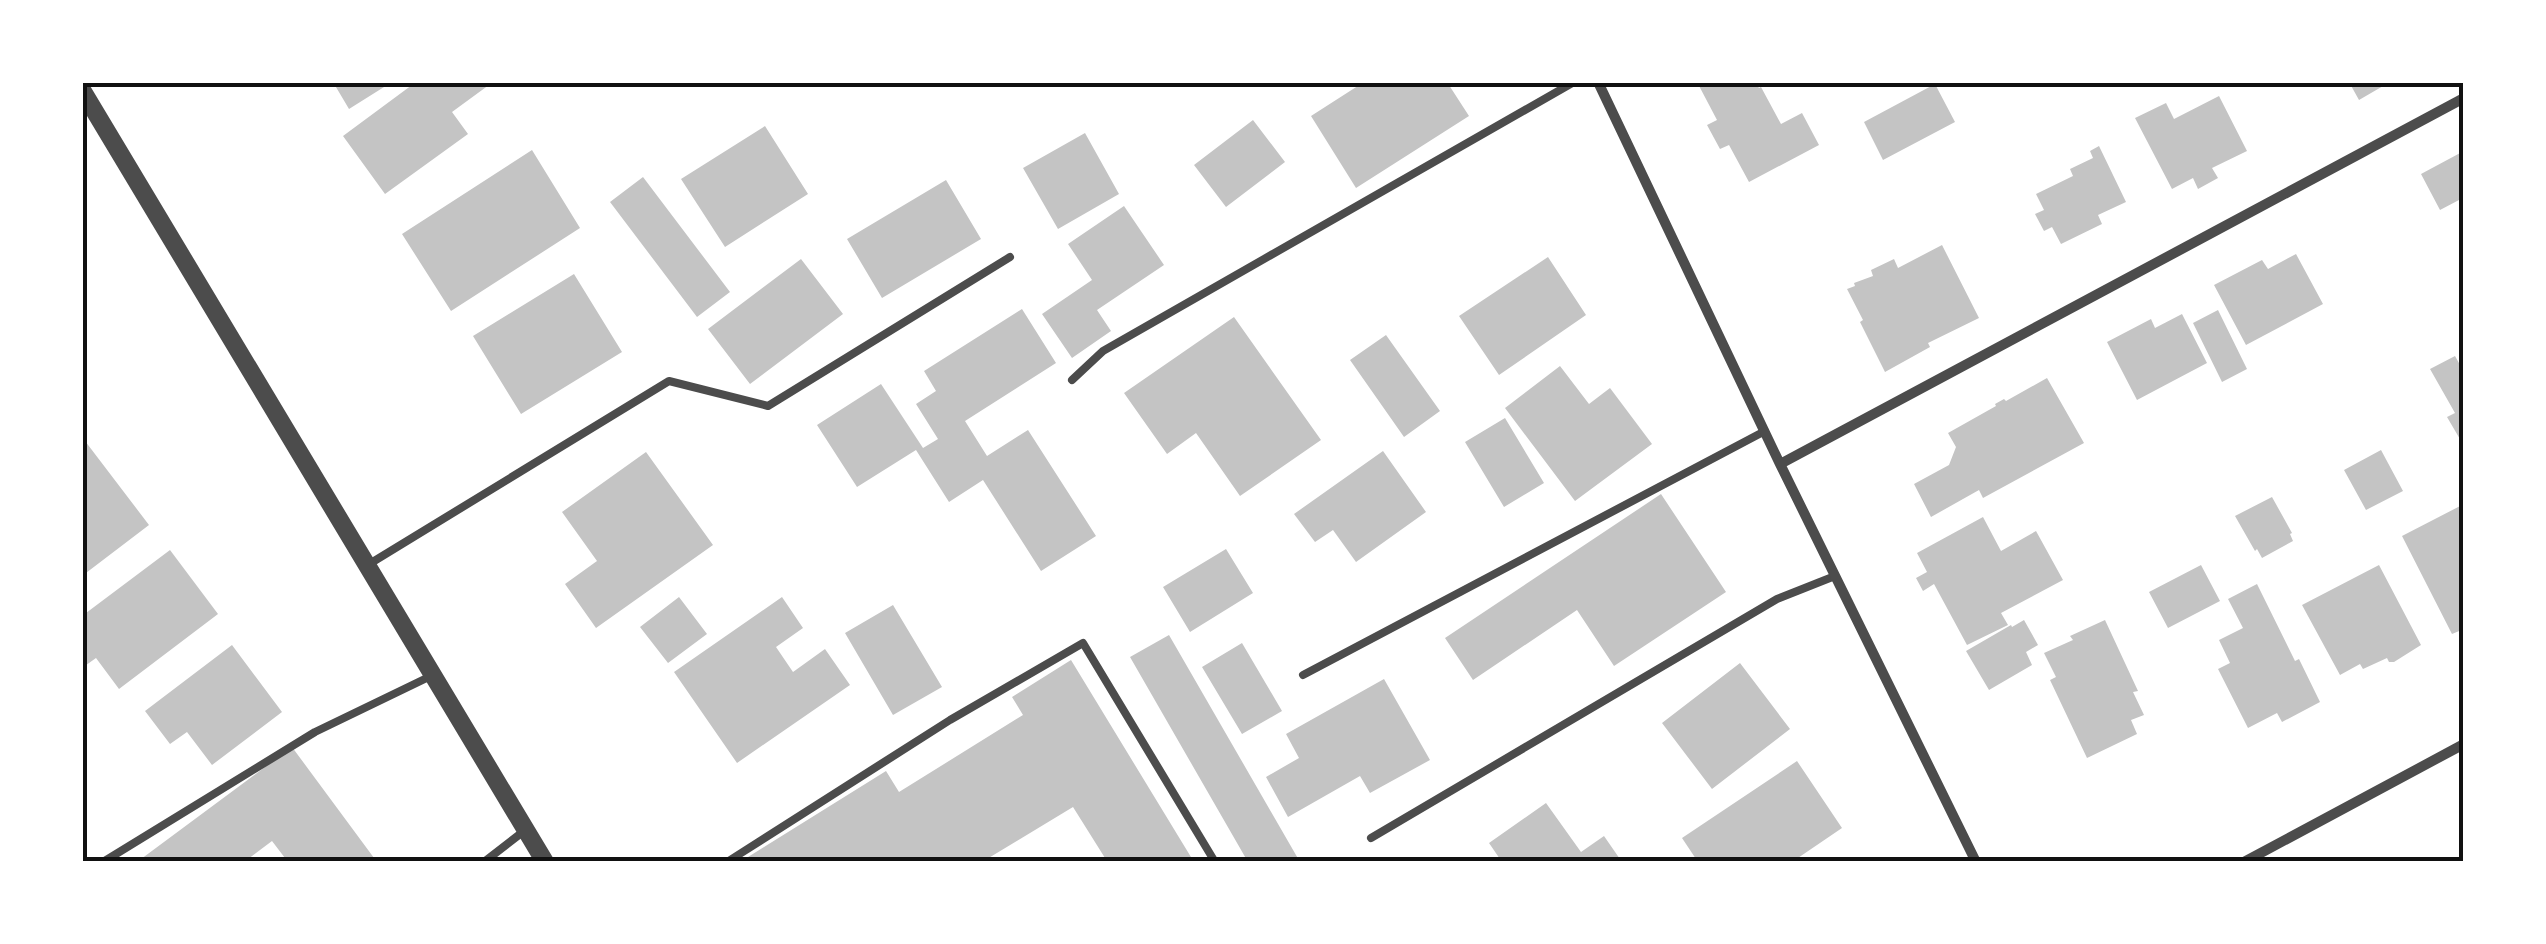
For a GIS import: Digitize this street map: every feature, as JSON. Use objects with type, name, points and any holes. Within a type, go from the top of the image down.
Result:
[{"type":"street","points":[[1598,82],[1976,862]]},
{"type":"street","points":[[82,90],[545,862]]},
{"type":"street","points":[[1780,464],[2464,98]]},
{"type":"street","points":[[2244,862],[2464,744]]},
{"type":"lane","points":[[1072,380],[1103,351],[1574,82]]},
{"type":"lane","points":[[366,566],[668,381],[768,406],[1010,257]]},
{"type":"lane","points":[[1303,675],[1764,431]]},
{"type":"lane","points":[[1371,838],[1777,599],[1836,576]]},
{"type":"lane","points":[[727,862],[950,720],[1084,643],[1215,862]]},
{"type":"lane","points":[[103,862],[315,732],[432,676]]},
{"type":"lane","points":[[484,862],[526,829]]},
{"type":"building","points":[[333,82],[392,82],[349,109]]},
{"type":"building","points":[[416,82],[493,82],[452,112],[468,134],[385,194],[343,136]]},
{"type":"building","points":[[1364,82],[1447,82],[1469,116],[1356,188],[1311,116]]},
{"type":"building","points":[[1697,82],[1755,82],[1781,124],[1802,113],[1819,145],[1749,182],[1729,145],[1720,149],[1707,125],[1717,120]]},
{"type":"building","points":[[2349,82],[2390,82],[2359,100]]},
{"type":"building","points":[[1935,84],[1955,122],[1883,160],[1864,122]]},
{"type":"building","points":[[2219,96],[2247,151],[2212,168],[2218,178],[2198,189],[2193,178],[2172,189],[2135,118],[2166,103],[2174,119]]},
{"type":"building","points":[[1253,120],[1285,162],[1226,207],[1194,165]]},
{"type":"building","points":[[765,126],[808,194],[725,247],[681,179]]},
{"type":"building","points":[[1085,133],[1119,194],[1058,229],[1023,168]]},
{"type":"building","points":[[2099,146],[2126,202],[2098,215],[2102,224],[2061,244],[2052,227],[2044,231],[2035,214],[2044,210],[2036,194],[2073,176],[2070,169],[2093,158],[2090,151]]},
{"type":"building","points":[[532,150],[580,228],[451,311],[402,234]]},
{"type":"building","points":[[2462,152],[2464,209],[2459,200],[2440,210],[2421,174]]},
{"type":"building","points":[[643,177],[730,292],[697,317],[610,202]]},
{"type":"building","points":[[946,180],[981,239],[882,298],[847,239]]},
{"type":"building","points":[[1124,206],[1164,265],[1097,310],[1111,331],[1072,358],[1042,314],[1092,280],[1068,244]]},
{"type":"building","points":[[1942,245],[1979,318],[1928,343],[1930,347],[1885,372],[1847,289],[1873,276],[1871,270],[1894,259],[1898,268]]},
{"type":"building","points":[[2296,254],[2323,304],[2246,345],[2214,285],[2262,260],[2268,269]]},
{"type":"building","points":[[1548,257],[1586,315],[1499,375],[1459,316]]},
{"type":"building","points":[[801,259],[843,314],[750,384],[708,329]]},
{"type":"building","points":[[574,274],[622,352],[521,414],[473,336]]},
{"type":"building","points":[[1022,309],[1056,363],[965,421],[987,456],[1028,430],[1096,536],[1041,571],[983,480],[949,502],[916,450],[857,487],[817,425],[881,384],[923,448],[938,439],[916,404],[936,391],[924,371]]},
{"type":"building","points":[[2218,310],[2247,369],[2222,382],[2193,323]]},
{"type":"building","points":[[2182,314],[2207,363],[2137,400],[2107,342],[2151,319],[2155,328]]},
{"type":"building","points":[[1234,317],[1321,440],[1240,496],[1196,433],[1167,454],[1124,393]]},
{"type":"building","points":[[1386,335],[1440,411],[1404,437],[1350,360]]},
{"type":"building","points":[[2455,356],[2464,372],[2464,446],[2447,417],[2455,413],[2430,369]]},
{"type":"building","points":[[1560,366],[1589,404],[1610,388],[1652,444],[1575,501],[1505,408]]},
{"type":"building","points":[[2047,378],[2084,443],[1983,498],[1979,490],[1931,517],[1914,484],[1949,465],[1956,447],[1948,433]]},
{"type":"building","points":[[1505,418],[1544,483],[1504,507],[1465,442]]},
{"type":"building","points":[[82,437],[149,525],[82,576]]},
{"type":"building","points":[[2381,450],[2403,491],[2366,510],[2344,470]]},
{"type":"building","points":[[1383,451],[1426,512],[1356,562],[1333,530],[1315,542],[1294,514]]},
{"type":"building","points":[[646,452],[713,545],[596,628],[565,584],[597,561],[562,512]]},
{"type":"building","points":[[1661,494],[1726,592],[1614,666],[1577,610],[1473,680],[1445,638]]},
{"type":"building","points":[[2272,497],[2293,541],[2262,558],[2235,516]]},
{"type":"building","points":[[2464,504],[2464,629],[2452,634],[2402,536]]},
{"type":"building","points":[[1983,517],[2001,551],[2036,531],[2063,580],[2001,613],[2008,625],[1967,645],[1934,584],[1923,591],[1916,578],[1927,572],[1917,553]]},
{"type":"building","points":[[1226,549],[1253,593],[1190,632],[1163,587]]},
{"type":"building","points":[[170,550],[218,614],[119,689],[96,658],[82,668],[82,616]]},
{"type":"building","points":[[2201,565],[2220,601],[2168,628],[2149,592]]},
{"type":"building","points":[[2379,565],[2421,645],[2394,662],[2387,658],[2363,669],[2360,664],[2340,675],[2302,605]]},
{"type":"building","points":[[2257,584],[2320,702],[2282,722],[2277,713],[2248,728],[2218,669],[2230,663],[2219,640],[2243,628],[2228,599]]},
{"type":"building","points":[[679,597],[707,634],[668,663],[640,627]]},
{"type":"building","points":[[782,597],[803,628],[776,647],[793,672],[825,649],[850,685],[737,763],[674,672]]},
{"type":"building","points":[[893,605],[942,687],[893,715],[845,633]]},
{"type":"building","points":[[2024,620],[2038,645],[2026,652],[2032,665],[1989,690],[1966,651]]},
{"type":"building","points":[[2105,620],[2138,691],[2133,692],[2144,715],[2131,720],[2137,734],[2087,758],[2050,680],[2056,677],[2044,653]]},
{"type":"building","points":[[1169,635],[1300,862],[1248,862],[1130,657]]},
{"type":"building","points":[[1242,643],[1282,711],[1242,734],[1202,667]]},
{"type":"building","points":[[232,645],[282,712],[212,765],[187,732],[170,744],[145,711]]},
{"type":"building","points":[[1071,660],[1194,862],[1099,862],[1105,858],[1073,807],[982,862],[740,862],[886,771],[899,792],[1023,715],[1012,697]]},
{"type":"building","points":[[1740,663],[1790,729],[1712,789],[1662,723]]},
{"type":"building","points":[[1384,679],[1430,760],[1370,793],[1360,776],[1288,817],[1266,777],[1299,758],[1286,734]]},
{"type":"building","points":[[292,747],[377,862],[288,862],[272,841],[244,862],[137,862]]},
{"type":"building","points":[[1797,761],[1842,828],[1792,862],[1698,862],[1682,838]]},
{"type":"building","points":[[1546,803],[1581,852],[1604,836],[1622,862],[1502,862],[1489,843]]}]
